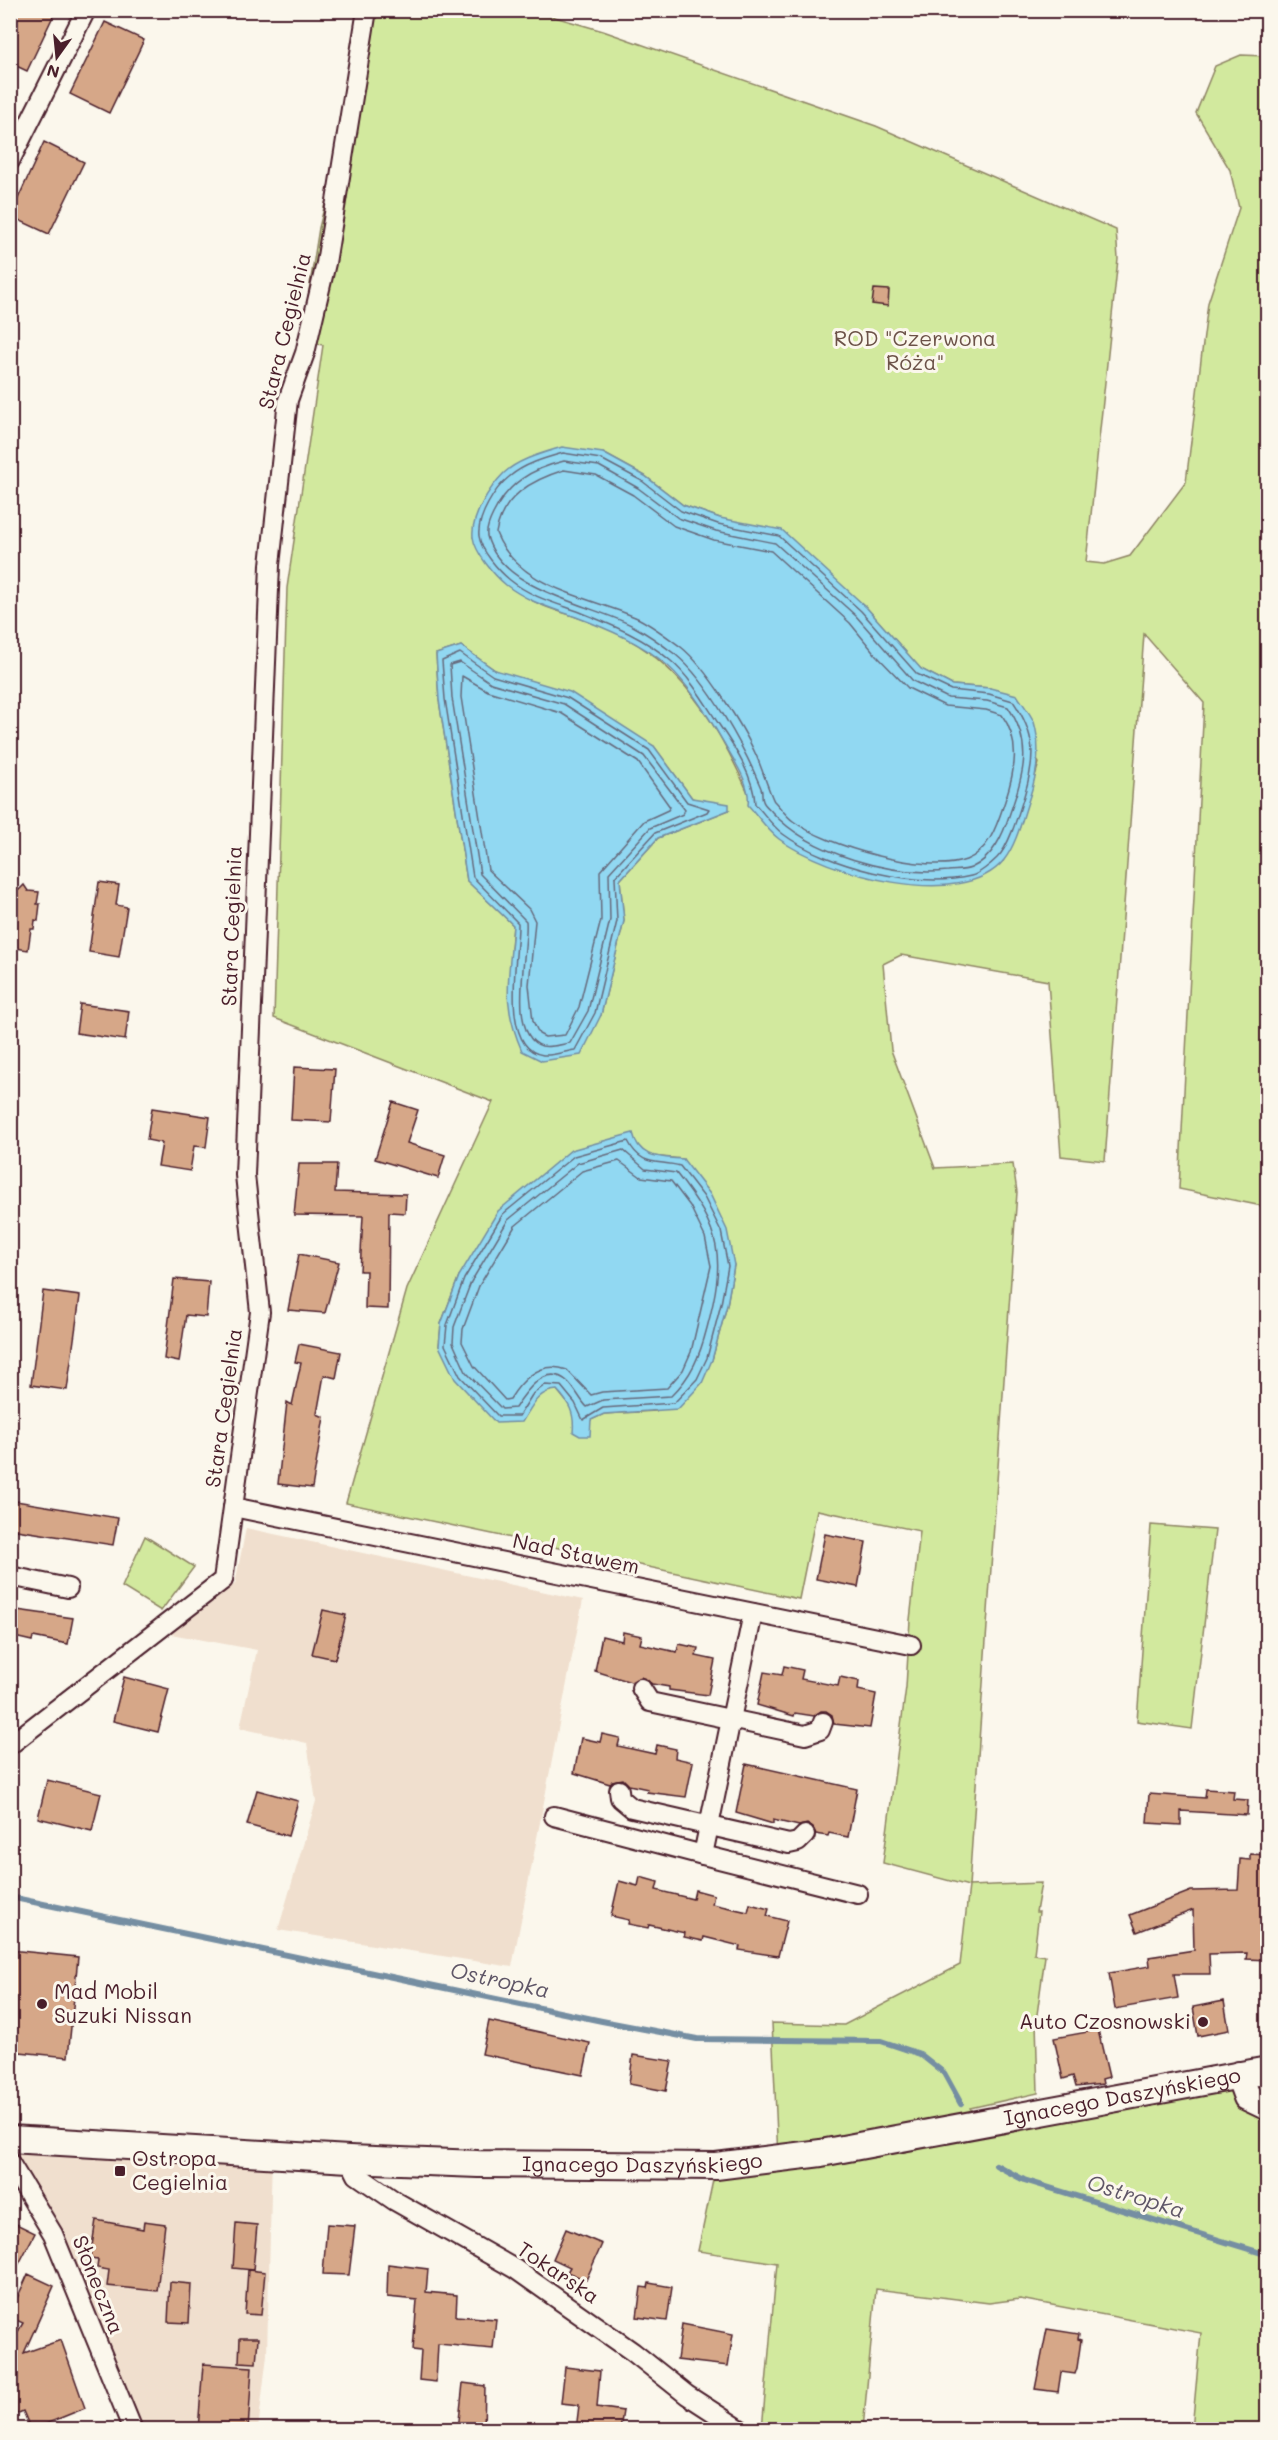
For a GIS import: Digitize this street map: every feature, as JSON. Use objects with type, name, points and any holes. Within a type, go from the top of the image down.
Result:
[{"type":"main road","name":"Ignacego Daszyńskiego","points":[[10,2139],[349,2159],[478,2164],[716,2166],[821,2153],[1268,2070]]},
{"type":"main road","points":[[1239,2075],[1247,2097],[1268,2107]]},
{"type":"street","points":[[10,161],[86,10]]},
{"type":"street","name":"Stara Cegielnia","points":[[10,1745],[223,1580],[260,1312],[245,1175],[270,565],[288,400],[305,353],[326,263],[367,10]]},
{"type":"street","name":"Nad Stawem","points":[[233,1507],[911,1645]]},
{"type":"street","points":[[10,1576],[68,1588]]},
{"type":"street","points":[[703,1855],[753,1613]]},
{"type":"street","points":[[641,1688],[650,1702],[805,1736],[820,1730],[823,1722]]},
{"type":"street","points":[[619,1790],[620,1798],[632,1808],[709,1827],[789,1844],[798,1842],[805,1835]]},
{"type":"street","points":[[554,1816],[858,1893]]},
{"type":"street","name":"Tokarska","points":[[349,2159],[357,2175],[395,2201],[515,2269],[633,2352],[687,2395],[741,2430]]},
{"type":"street","name":"Słoneczna","points":[[10,2163],[53,2234],[133,2430]]},
{"type":"shaded area","points":[[246,1528],[583,1600],[512,1967],[278,1930],[316,1801],[307,1743],[240,1728],[257,1650],[171,1634],[235,1584]]},
{"type":"shaded area","points":[[10,2139],[272,2154],[267,2355],[258,2429],[133,2429],[53,2234],[11,2163]]},
{"type":"green space","name":"ROD \"Czerwona Róża\"","points":[[373,11],[534,11],[603,31],[876,126],[1116,230],[1118,259],[1086,562],[1104,564],[1130,556],[1186,482],[1208,303],[1239,208],[1230,170],[1196,113],[1215,66],[1241,55],[1267,56],[1267,1207],[1179,1189],[1204,703],[1144,634],[1105,1161],[1061,1156],[1048,981],[901,955],[883,964],[891,1050],[935,1168],[1013,1164],[1017,1192],[969,1886],[883,1863],[906,1687],[910,1620],[920,1531],[817,1510],[799,1599],[346,1503],[407,1289],[493,1102],[274,1018],[287,588],[323,345],[301,341],[319,228]],"holes":[[[603,453],[645,476],[683,505],[720,518],[836,582],[866,607],[921,669],[952,685],[990,688],[1039,763],[1019,829],[1003,861],[749,795],[739,772],[701,706],[668,668],[649,652],[628,639],[604,627],[541,604],[522,595],[505,582],[489,563],[473,537]],[[461,646],[495,670],[654,746],[692,798],[729,810],[658,838],[620,880],[624,921],[601,1015],[511,948],[513,925],[467,881],[439,700],[436,654]],[[636,1145],[650,1156],[683,1159],[734,1265],[727,1305],[712,1360],[656,1411],[604,1414],[591,1420],[575,1420],[570,1406],[557,1390],[546,1390],[536,1399],[439,1346],[441,1324],[459,1276],[571,1151]]]},
{"type":"green space","points":[[1151,1525],[1215,1530],[1192,1729],[1137,1721]]},
{"type":"green space","points":[[145,1536],[194,1567],[161,1611],[122,1587]]},
{"type":"green space","points":[[1041,1883],[1036,1912],[1039,1912],[1034,1954],[1045,1956],[1036,2022],[1038,2093],[970,2108],[979,2123],[1239,2075],[1267,2107],[1267,2429],[1192,2429],[1201,2333],[1020,2299],[989,2303],[876,2289],[863,2429],[762,2429],[777,2263],[698,2251],[716,2166],[778,2158],[772,2023],[844,2025],[960,1965],[969,1886]]},
{"type":"water","points":[[562,447],[603,453],[645,476],[683,505],[720,518],[782,530],[866,607],[921,669],[952,685],[990,688],[1017,695],[1034,722],[1038,752],[1034,782],[1021,824],[1004,860],[984,876],[957,884],[926,886],[859,875],[800,852],[779,839],[748,805],[747,789],[732,757],[699,702],[668,666],[647,650],[624,637],[531,600],[501,581],[486,563],[474,543],[473,529],[482,502],[510,468],[532,457]]},
{"type":"water","points":[[461,646],[495,670],[570,692],[654,746],[692,798],[729,804],[729,810],[658,838],[620,880],[624,921],[601,1015],[581,1055],[542,1061],[522,1051],[515,1033],[509,1003],[513,925],[467,881],[439,700],[436,654]]},
{"type":"water","points":[[633,1133],[636,1142],[645,1152],[659,1157],[683,1159],[710,1194],[727,1230],[734,1265],[727,1305],[712,1360],[702,1383],[678,1409],[604,1414],[591,1420],[590,1436],[580,1436],[573,1432],[570,1409],[557,1390],[544,1393],[522,1422],[496,1423],[455,1379],[439,1346],[441,1324],[459,1276],[498,1211],[571,1150]]},
{"type":"building","points":[[10,10],[56,10],[27,71],[10,63]]},
{"type":"building","points":[[105,22],[144,40],[109,113],[70,94]]},
{"type":"building","points":[[44,142],[84,162],[49,234],[10,216]]},
{"type":"building","points":[[874,289],[889,290],[888,306],[872,304]]},
{"type":"building","points":[[99,882],[119,885],[116,905],[127,907],[119,957],[89,952]]},
{"type":"building","points":[[24,885],[28,891],[39,892],[37,904],[40,904],[38,921],[35,920],[34,929],[31,929],[28,950],[10,947],[10,889],[19,890]]},
{"type":"building","points":[[80,1004],[129,1011],[125,1040],[76,1033]]},
{"type":"building","points":[[294,1067],[335,1069],[331,1122],[291,1120]]},
{"type":"building","points":[[393,1102],[418,1110],[407,1143],[445,1155],[438,1178],[375,1159]]},
{"type":"building","points":[[152,1108],[210,1117],[206,1147],[194,1146],[190,1171],[158,1166],[162,1143],[147,1140]]},
{"type":"building","points":[[299,1164],[337,1164],[335,1192],[406,1194],[405,1213],[389,1212],[388,1309],[365,1308],[366,1271],[360,1271],[363,1216],[294,1215]]},
{"type":"building","points":[[299,1254],[339,1262],[325,1313],[288,1310]]},
{"type":"building","points":[[174,1279],[209,1282],[206,1317],[186,1315],[179,1362],[164,1359]]},
{"type":"building","points":[[43,1291],[80,1296],[67,1390],[31,1385]]},
{"type":"building","points":[[299,1344],[341,1352],[336,1378],[324,1375],[317,1414],[324,1417],[312,1488],[278,1484],[287,1402],[292,1405],[301,1363],[295,1362]]},
{"type":"building","points":[[10,1500],[118,1518],[113,1545],[10,1529]]},
{"type":"building","points":[[825,1534],[866,1542],[858,1587],[816,1579]]},
{"type":"building","points":[[10,1609],[73,1618],[68,1644],[33,1637],[32,1641],[10,1636]]},
{"type":"building","points":[[323,1610],[346,1615],[335,1659],[312,1654]]},
{"type":"building","points":[[623,1632],[642,1636],[640,1644],[677,1652],[679,1644],[698,1648],[696,1656],[715,1660],[708,1695],[669,1690],[669,1687],[652,1684],[641,1677],[631,1682],[595,1671],[602,1636],[622,1641]]},
{"type":"building","points":[[784,1666],[803,1670],[801,1679],[838,1686],[840,1677],[859,1681],[858,1690],[876,1694],[870,1728],[834,1724],[832,1715],[826,1711],[821,1711],[814,1716],[795,1713],[794,1716],[757,1705],[764,1672],[782,1675]]},
{"type":"building","points":[[124,1677],[169,1689],[158,1732],[113,1721]]},
{"type":"building","points":[[602,1734],[620,1738],[618,1746],[655,1754],[657,1745],[676,1749],[675,1758],[693,1762],[686,1797],[647,1792],[648,1789],[629,1785],[623,1779],[612,1781],[610,1784],[574,1773],[581,1738],[600,1742]]},
{"type":"building","points":[[746,1764],[857,1789],[848,1837],[829,1833],[828,1836],[816,1834],[807,1824],[799,1826],[773,1820],[773,1824],[736,1813]]},
{"type":"building","points":[[47,1780],[101,1793],[92,1831],[38,1818]]},
{"type":"building","points":[[1206,1789],[1234,1791],[1233,1799],[1248,1800],[1247,1815],[1181,1811],[1181,1825],[1147,1823],[1149,1794],[1205,1798]]},
{"type":"building","points":[[257,1790],[298,1801],[288,1836],[247,1825]]},
{"type":"building","points":[[1250,1854],[1268,1855],[1268,1960],[1246,1959],[1247,1953],[1209,1954],[1210,1974],[1174,1974],[1178,1998],[1115,2009],[1109,1973],[1150,1966],[1149,1957],[1194,1950],[1193,1910],[1137,1932],[1130,1915],[1191,1891],[1238,1890],[1240,1859],[1250,1860]]},
{"type":"building","points":[[640,1877],[658,1882],[656,1890],[693,1899],[695,1890],[714,1895],[712,1904],[748,1912],[750,1904],[769,1909],[767,1916],[787,1921],[778,1956],[739,1950],[740,1946],[704,1937],[703,1941],[684,1937],[685,1933],[649,1925],[648,1928],[628,1924],[629,1920],[611,1916],[619,1881],[638,1886]]},
{"type":"building","name":"Mad Mobil Suzuki Nissan","points":[[10,1950],[78,1957],[68,2057],[10,2051]]},
{"type":"building","points":[[1224,2001],[1229,2030],[1198,2036],[1193,2007]]},
{"type":"building","points":[[489,2021],[590,2043],[583,2075],[482,2054]]},
{"type":"building","points":[[1098,2030],[1109,2077],[1102,2079],[1103,2084],[1076,2087],[1073,2076],[1063,2079],[1054,2038]]},
{"type":"building","points":[[633,2055],[672,2061],[666,2091],[629,2084]]},
{"type":"building","points":[[96,2220],[143,2229],[144,2221],[165,2224],[157,2291],[107,2286],[109,2270],[97,2268],[98,2260],[90,2259]]},
{"type":"building","points":[[10,2221],[35,2233],[10,2281]]},
{"type":"building","points":[[236,2223],[257,2225],[253,2270],[233,2268]]},
{"type":"building","points":[[327,2224],[355,2226],[349,2275],[323,2274]]},
{"type":"building","points":[[566,2229],[602,2244],[586,2280],[567,2272],[570,2267],[553,2259]]},
{"type":"building","points":[[388,2264],[428,2269],[426,2292],[457,2295],[456,2316],[496,2319],[493,2349],[438,2344],[436,2382],[419,2380],[421,2351],[413,2350],[417,2300],[387,2297]]},
{"type":"building","points":[[248,2270],[265,2272],[261,2315],[245,2314]]},
{"type":"building","points":[[28,2274],[54,2286],[24,2353],[61,2340],[85,2408],[31,2430],[23,2411],[10,2417],[10,2345],[23,2323],[10,2317],[10,2314]]},
{"type":"building","points":[[170,2282],[191,2284],[189,2323],[168,2322]]},
{"type":"building","points":[[649,2283],[672,2287],[667,2321],[637,2317],[641,2287],[648,2288]]},
{"type":"building","points":[[682,2324],[733,2334],[728,2366],[677,2360]]},
{"type":"building","points":[[1047,2329],[1079,2334],[1078,2339],[1081,2340],[1075,2374],[1061,2372],[1058,2392],[1035,2389]]},
{"type":"building","points":[[240,2338],[258,2338],[256,2363],[239,2362]]},
{"type":"building","points":[[203,2364],[252,2367],[248,2430],[198,2430]]},
{"type":"building","points":[[565,2367],[600,2371],[597,2407],[623,2411],[620,2430],[576,2430],[579,2405],[561,2403]]},
{"type":"building","points":[[463,2383],[485,2386],[484,2430],[458,2430]]},
{"type":"waterway","name":"Ostropka","points":[[10,1897],[697,2039],[881,2041],[920,2054],[944,2073],[961,2104]]},
{"type":"waterway","name":"Ostropka","points":[[996,2165],[1024,2180],[1268,2255]]},
{"type":"place","name":"Mad Mobil Suzuki Nissan","points":[[42,2004]]},
{"type":"place","name":"Auto Czosnowski","points":[[1203,2022]]},
{"type":"place","name":"Ostropa Cegielnia","points":[[120,2171]]}]
